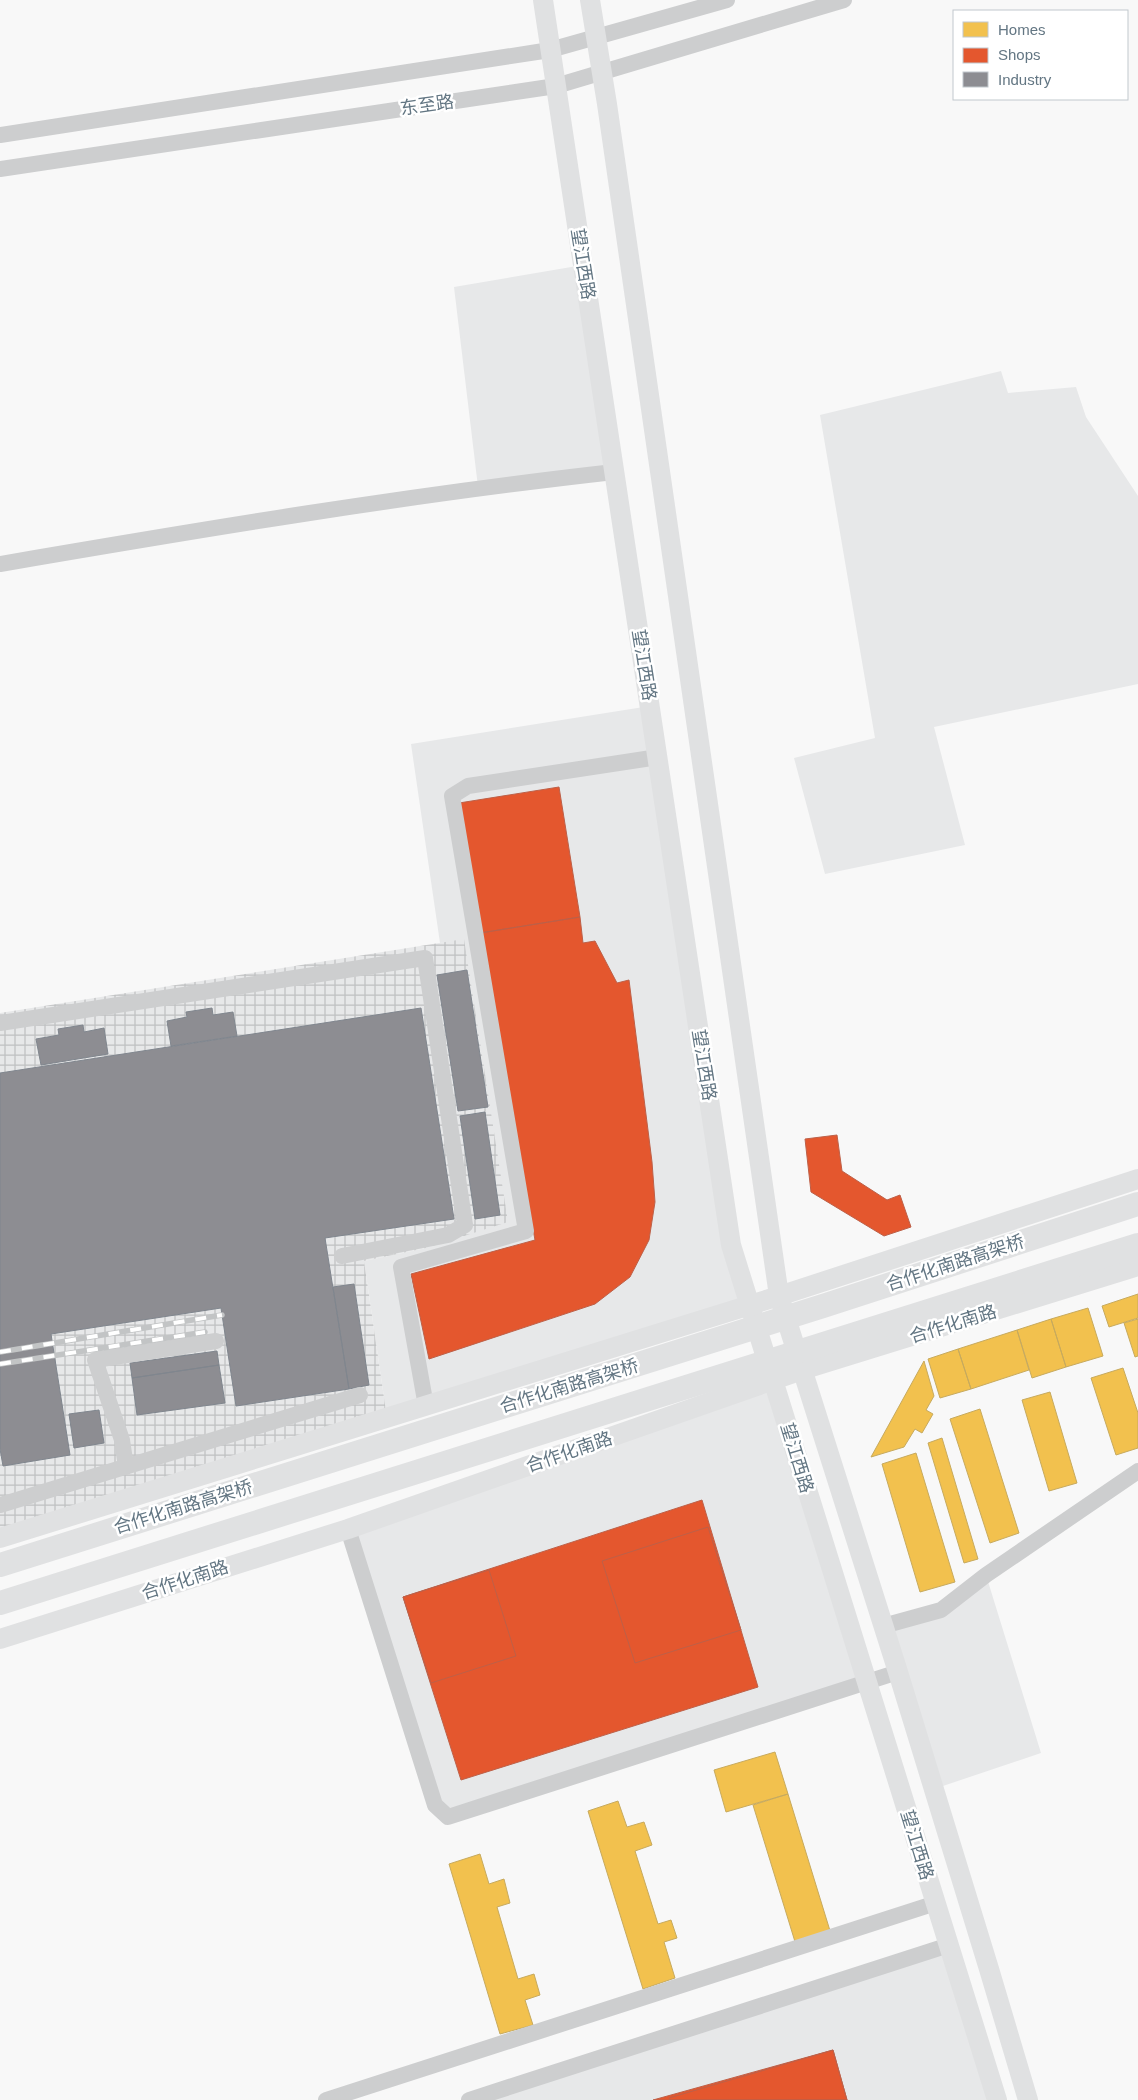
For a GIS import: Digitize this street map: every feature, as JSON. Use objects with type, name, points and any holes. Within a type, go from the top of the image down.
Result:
[{"type":"highway","name":"合作化南路高架桥","points":[[0,1565],[794,1315],[1138,1204]]},
{"type":"highway","name":"合作化南路高架桥","points":[[0,1603],[1138,1245]]},
{"type":"highway","points":[[0,1617],[338,1506],[468,1456]]},
{"type":"main road","name":"望江西路","points":[[543,0],[731,1245],[997,2100]]},
{"type":"main road","name":"望江西路","points":[[590,0],[779,1296],[990,1969],[1028,2100]]},
{"type":"main road","points":[[0,1538],[779,1296],[1138,1179]]},
{"type":"main road","name":"合作化南路","points":[[0,1639],[348,1529],[802,1370],[1138,1266]]},
{"type":"street","name":"东至路","points":[[0,135],[550,50],[727,0]]},
{"type":"street","name":"东至路","points":[[0,169],[556,86],[602,74],[844,0]]},
{"type":"street","points":[[0,564],[277,517],[478,487],[614,472]]},
{"type":"street","points":[[426,1406],[402,1267],[526,1231],[452,796],[468,786],[658,757]]},
{"type":"street","points":[[0,1022],[426,958],[465,1225],[448,1235],[342,1256]]},
{"type":"street","points":[[126,1467],[122,1440],[95,1360],[216,1341]]},
{"type":"street","points":[[0,1505],[360,1395]]},
{"type":"street","points":[[883,1626],[941,1610],[986,1575],[1138,1471]]},
{"type":"street","points":[[348,1529],[435,1805],[448,1817],[898,1672]]},
{"type":"street","points":[[326,2100],[936,1903]]},
{"type":"street","points":[[469,2100],[949,1945]]},
{"type":"shaded area","points":[[583,265],[614,472],[478,487],[454,287]]},
{"type":"shaded area","points":[[1001,371],[1008,393],[1076,387],[1086,417],[1138,496],[1138,684],[934,727],[965,845],[825,874],[794,758],[875,738],[820,415]]},
{"type":"shaded area","points":[[650,706],[750,1305],[387,1418],[364,1261],[426,1248],[464,940],[440,943],[411,744]]},
{"type":"shaded area","points":[[464,939],[508,1222],[426,1248],[364,1261],[387,1418],[0,1538],[0,1013]]},
{"type":"shaded area","points":[[773,1380],[867,1682],[448,1817],[435,1805],[348,1529]]},
{"type":"shaded area","points":[[986,1575],[1041,1753],[934,1789],[883,1626],[941,1610]]},
{"type":"shaded area","points":[[949,1945],[997,2100],[469,2100]]},
{"type":"building: Homes","points":[[1138,1294],[1138,1318],[1109,1327],[1102,1306]]},
{"type":"building: Homes","points":[[1088,1308],[1103,1356],[1066,1367],[1051,1319]]},
{"type":"building: Homes","points":[[1051,1319],[1066,1367],[1032,1378],[1017,1330]]},
{"type":"building: Homes","points":[[1138,1319],[1138,1356],[1135,1357],[1124,1323]]},
{"type":"building: Homes","points":[[1017,1330],[1029,1370],[971,1389],[958,1349]]},
{"type":"building: Homes","points":[[958,1349],[971,1389],[940,1398],[928,1359]]},
{"type":"building: Homes","points":[[924,1361],[934,1396],[926,1410],[933,1414],[922,1433],[915,1429],[904,1447],[871,1457]]},
{"type":"building: Homes","points":[[1123,1368],[1138,1413],[1138,1448],[1116,1455],[1091,1378]]},
{"type":"building: Homes","points":[[1050,1392],[1077,1483],[1049,1491],[1022,1400]]},
{"type":"building: Homes","points":[[980,1409],[1019,1533],[990,1543],[950,1419]]},
{"type":"building: Homes","points":[[942,1438],[978,1559],[964,1563],[928,1443]]},
{"type":"building: Homes","points":[[916,1453],[955,1582],[920,1592],[882,1464]]},
{"type":"building: Homes","points":[[775,1752],[788,1794],[726,1812],[714,1770]]},
{"type":"building: Homes","points":[[788,1794],[831,1934],[796,1945],[753,1805]]},
{"type":"building: Homes","points":[[618,1801],[627,1827],[644,1822],[652,1845],[635,1851],[658,1924],[671,1920],[677,1938],[664,1942],[675,1978],[643,1989],[588,1811]]},
{"type":"building: Homes","points":[[480,1854],[489,1884],[504,1879],[510,1903],[497,1907],[518,1979],[534,1974],[540,1995],[525,2000],[533,2025],[500,2034],[449,1864]]},
{"type":"building: Shops","points":[[559,787],[580,917],[480,933],[459,803]]},
{"type":"building: Shops","points":[[580,917],[583,943],[595,941],[617,983],[629,980],[652,1162],[655,1202],[649,1240],[630,1277],[595,1304],[429,1359],[411,1274],[535,1240],[480,933]]},
{"type":"building: Shops","points":[[837,1135],[842,1171],[887,1200],[900,1195],[911,1227],[884,1236],[811,1192],[805,1139]]},
{"type":"building: Shops","points":[[702,1500],[758,1687],[461,1780],[403,1597]]},
{"type":"building: Shops","points":[[708,1527],[741,1630],[635,1663],[602,1561]]},
{"type":"building: Shops","points":[[489,1570],[516,1656],[431,1683],[403,1597]]},
{"type":"building: Shops","points":[[833,2050],[847,2100],[653,2100]]},
{"type":"building: Shops","points":[[833,2050],[847,2100],[670,2100],[669,2098]]},
{"type":"building: Industry","points":[[467,970],[488,1107],[458,1111],[437,975]]},
{"type":"building: Industry","points":[[212,1008],[213,1015],[233,1012],[237,1036],[171,1046],[167,1021],[187,1017],[186,1012]]},
{"type":"building: Industry","points":[[421,1008],[454,1219],[325,1238],[349,1389],[236,1406],[221,1308],[51,1334],[70,1455],[3,1466],[0,1449],[0,1073]]},
{"type":"building: Industry","points":[[83,1025],[84,1032],[104,1028],[108,1054],[41,1065],[36,1039],[59,1035],[58,1029]]},
{"type":"building: Industry","points":[[485,1112],[500,1215],[475,1219],[460,1116]]},
{"type":"building: Industry","points":[[354,1284],[369,1385],[349,1389],[333,1287]]},
{"type":"building: Industry","points":[[217,1351],[219,1365],[132,1378],[130,1363]]},
{"type":"building: Industry","points":[[219,1365],[225,1403],[137,1415],[132,1378]]},
{"type":"building: Industry","points":[[99,1410],[104,1443],[74,1448],[69,1414]]},
{"type":"railway","points":[[0,1352],[222,1315]]},
{"type":"railway","points":[[0,1364],[205,1332]]}]
